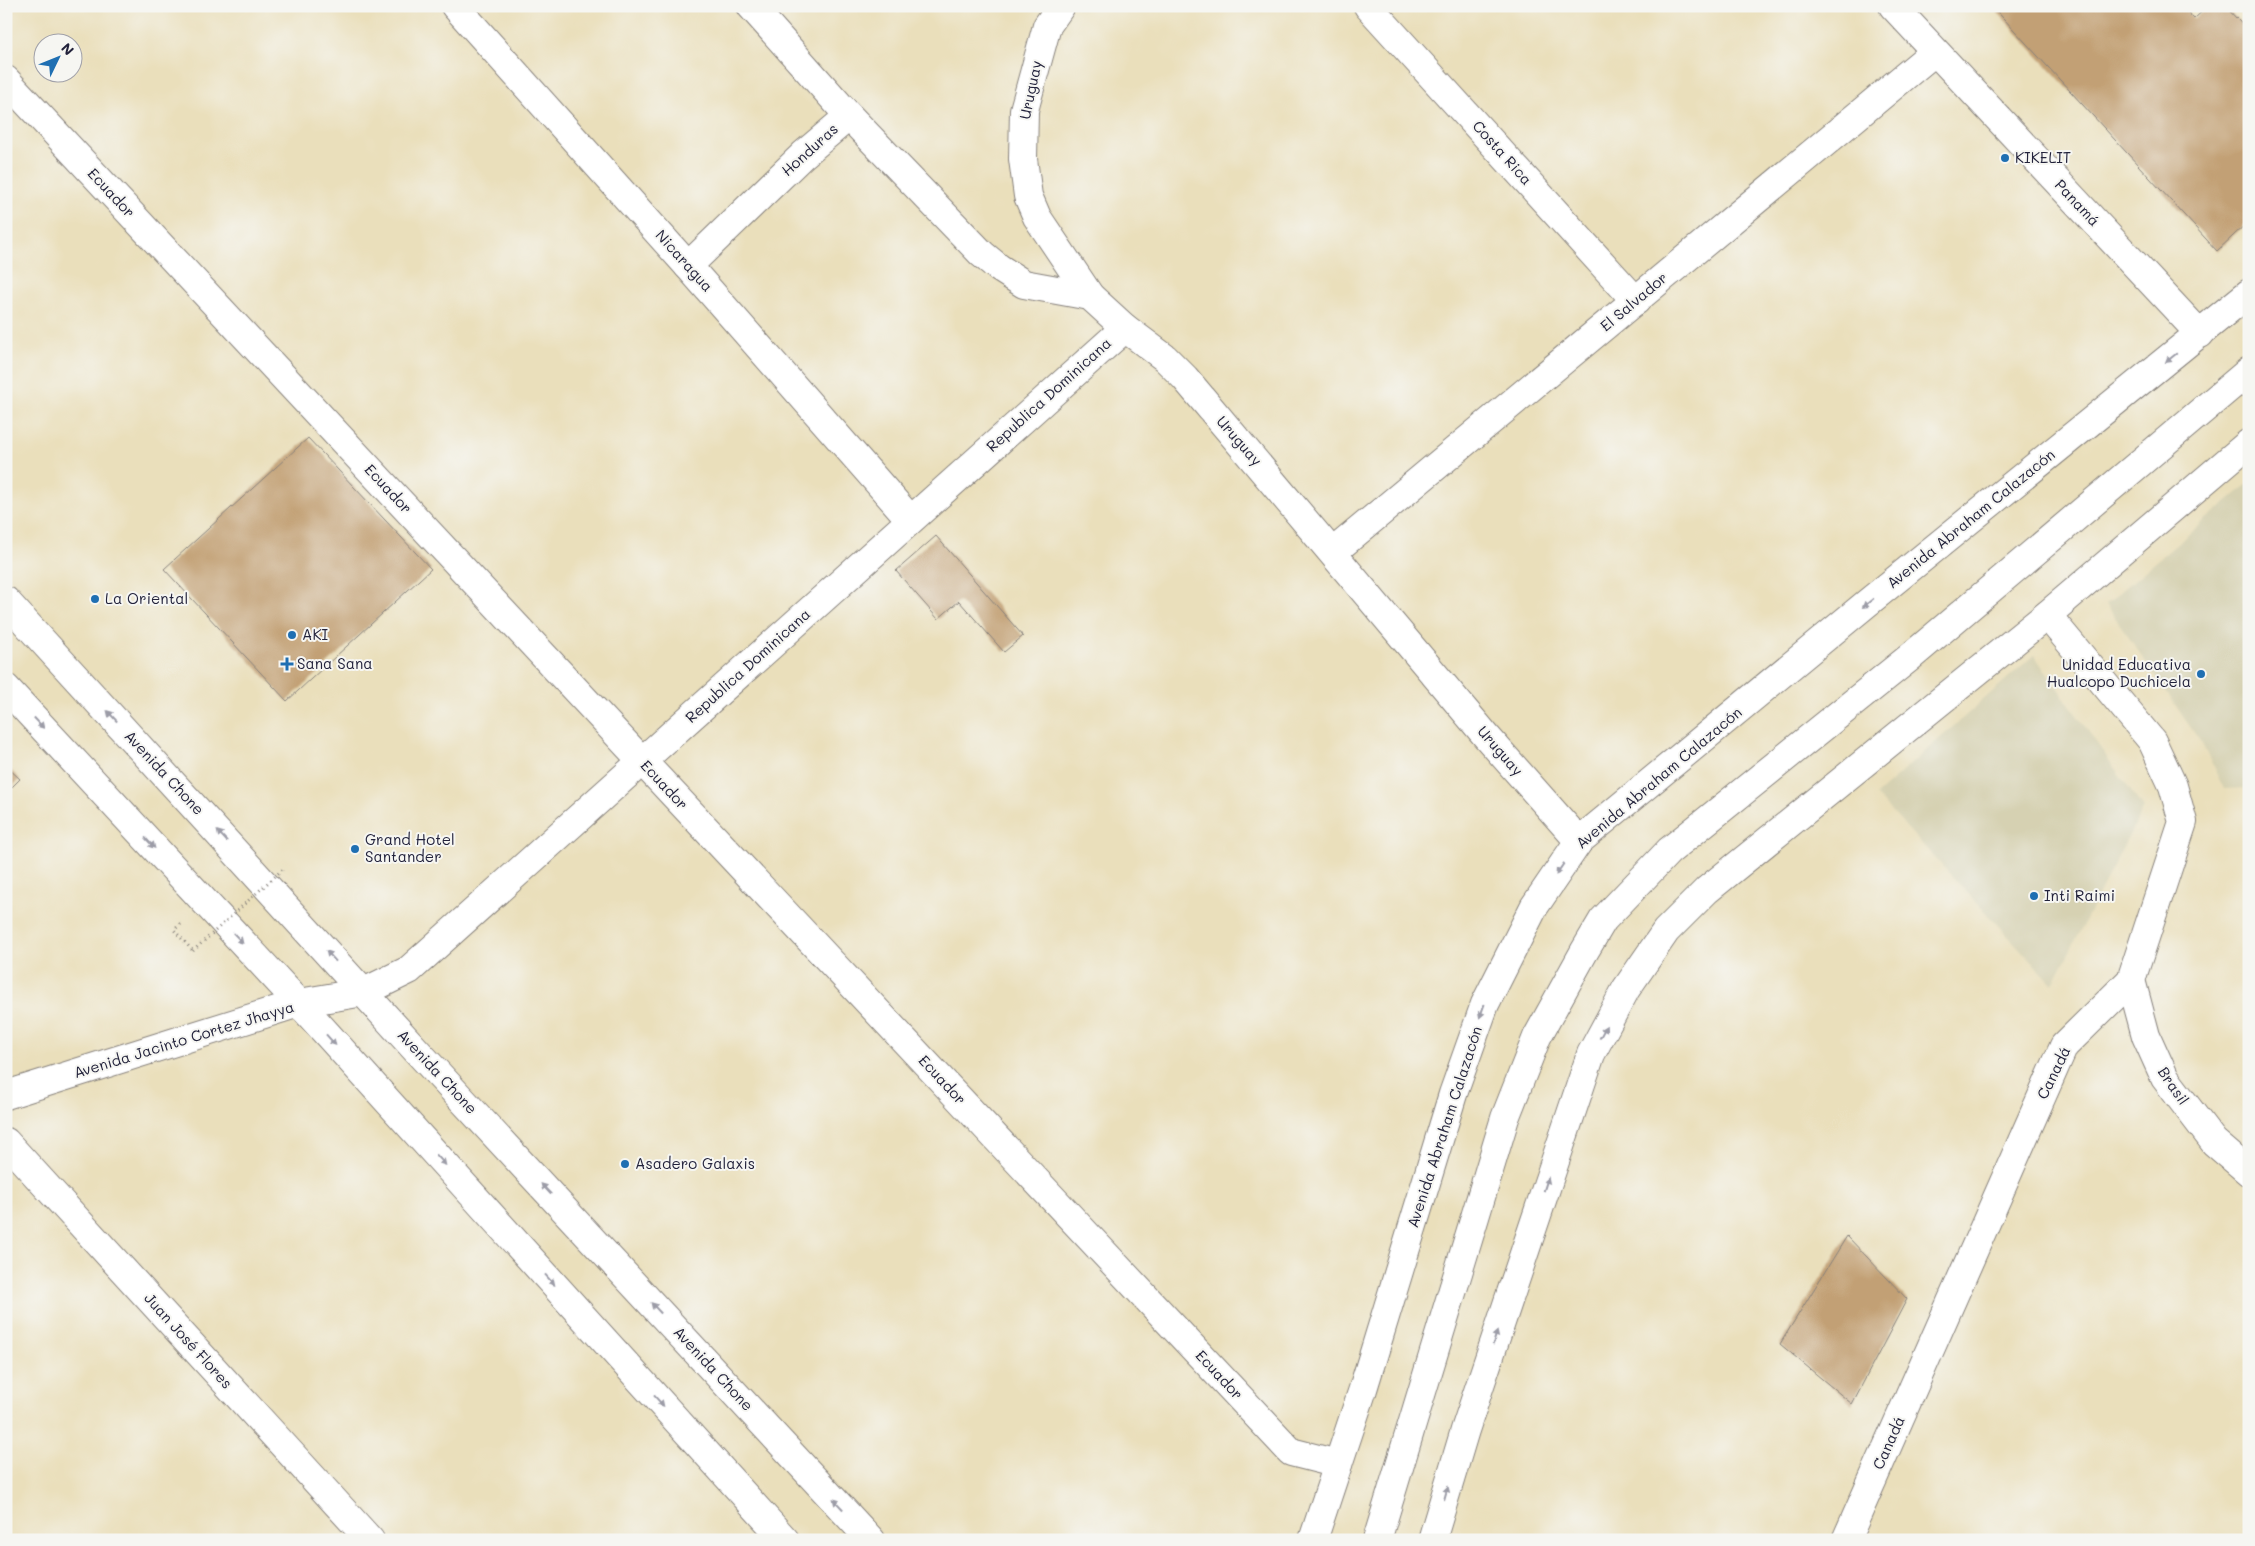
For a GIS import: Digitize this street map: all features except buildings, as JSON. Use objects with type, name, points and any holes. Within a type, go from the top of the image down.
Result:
[{"type":"street","name":"Nicaragua","points":[[455,6],[688,266],[910,519]]},
{"type":"street","name":"Honduras","points":[[688,266],[803,155],[849,116],[751,6]]},
{"type":"street","name":"Uruguay","points":[[1061,6],[1046,26],[1024,110],[1023,158],[1028,196],[1036,217],[1090,296],[1125,328],[1165,358],[1185,378],[1487,737],[1579,841]]},
{"type":"street","name":"Costa Rica","points":[[1368,6],[1636,301]]},
{"type":"street","name":"Panamá","points":[[1893,6],[1934,52],[2200,334]]},
{"type":"street","name":"El Salvador","points":[[1333,552],[1934,52]]},
{"type":"street","name":"Ecuador","points":[[6,80],[1291,1452],[1338,1464]]},
{"type":"street","points":[[849,116],[982,254],[1000,268],[1024,284],[1090,296]]},
{"type":"street","name":"Avenida Abraham Calazacón","points":[[1312,1540],[1364,1389],[1453,1094],[1485,1004],[1534,908],[1579,841],[2249,293]]},
{"type":"street","name":"Republica Dominicana","points":[[364,992],[409,970],[1125,328]]},
{"type":"street","points":[[1377,1540],[1505,1118],[1538,1037],[1603,920],[1669,851],[1909,658],[2249,371]]},
{"type":"street","points":[[1432,1540],[1465,1430],[1591,1054],[1626,988],[1666,931],[1707,890],[2047,615],[2249,443]]},
{"type":"street","name":"Avenida Chone","points":[[6,600],[364,992],[872,1540]]},
{"type":"street","name":"Canadá","points":[[1849,1538],[2064,1046],[2131,980],[2183,822],[2173,786],[2152,741],[2047,615]]},
{"type":"street","points":[[6,688],[299,1003],[785,1540]]},
{"type":"street","name":"Brasil","points":[[2131,980],[2146,1036],[2165,1078],[2214,1142],[2249,1172]]},
{"type":"street","name":"Avenida Jacinto Cortez Jhayya","points":[[6,1095],[299,1003],[364,992]]},
{"type":"street","name":"Juan José Flores","points":[[6,1142],[370,1540]]},
{"type":"path","points":[[174,930],[193,951],[283,869]]},
{"type":"shaded area","name":"Unidad Educativa Hualcopo Duchicela","points":[[2249,483],[2249,788],[2224,789],[2202,744],[2106,604]]},
{"type":"shaded area","name":"Inti Raimi","points":[[2034,655],[2143,808],[2053,984],[1876,795]]},
{"type":"place","name":"KIKELIT","points":[[2005,158]]},
{"type":"place","name":"La Oriental","points":[[95,599]]},
{"type":"place","name":"AKI","points":[[292,635]]},
{"type":"place","name":"Sana Sana","points":[[287,664]]},
{"type":"place","name":"Unidad Educativa Hualcopo Duchicela","points":[[2201,674]]},
{"type":"place","name":"Grand Hotel Santander","points":[[355,849]]},
{"type":"place","name":"Inti Raimi","points":[[2034,896]]},
{"type":"place","name":"Asadero Galaxis","points":[[625,1164]]}]
